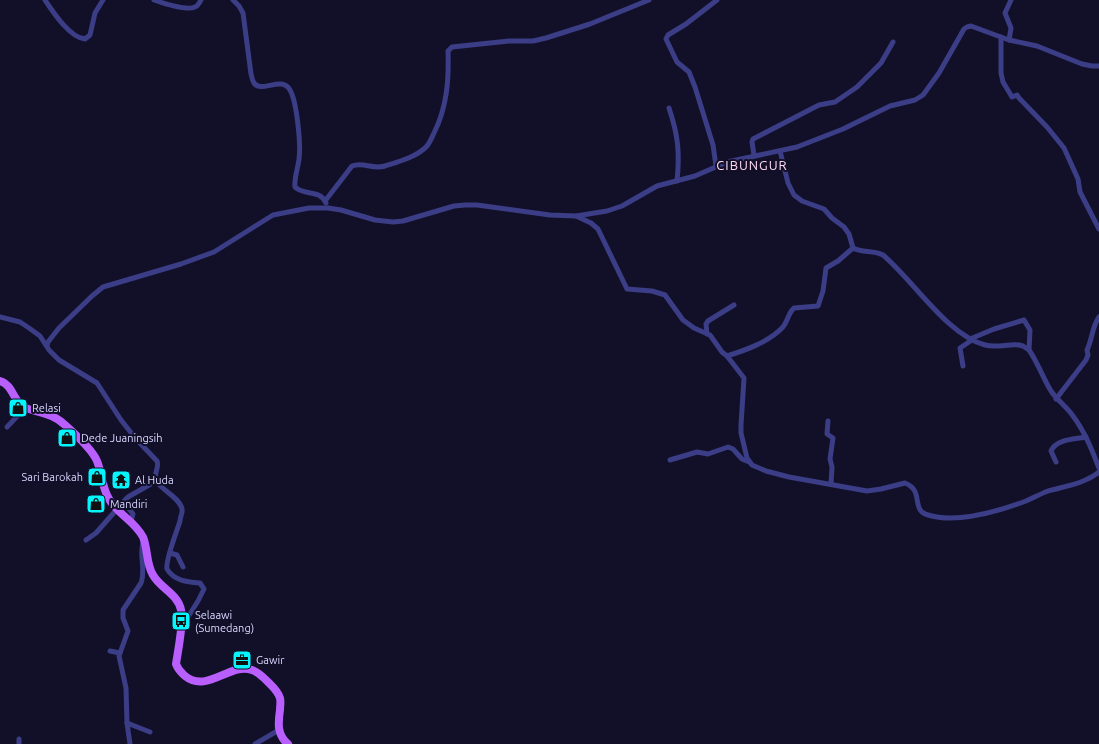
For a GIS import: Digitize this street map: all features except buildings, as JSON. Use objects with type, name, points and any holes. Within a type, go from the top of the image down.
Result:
[{"type":"main road","points":[[0,381],[8,385],[19,402],[25,408],[57,418],[90,449],[97,461],[107,496],[117,509],[131,521],[144,540],[152,575],[176,598],[179,603],[181,609],[176,664],[178,670],[188,679],[200,682],[216,678],[238,669],[254,671],[269,683],[279,695],[281,701],[278,718],[279,730],[282,738],[288,744]]},
{"type":"street","points":[[45,0],[65,26],[77,37],[85,39],[90,35],[95,13],[104,0]]},
{"type":"street","points":[[154,0],[176,6],[192,8],[201,0]]},
{"type":"street","points":[[233,0],[243,13],[251,74],[254,83],[258,86],[283,84],[288,87],[292,93],[300,150],[295,187],[303,191],[318,194],[325,201],[328,208]]},
{"type":"street","points":[[325,201],[352,166],[358,164],[374,168],[386,166],[416,154],[426,147],[438,126],[445,104],[448,86],[448,51],[450,48],[533,41],[546,38],[590,24],[649,0]]},
{"type":"street","points":[[716,166],[713,145],[695,87],[689,72],[677,62],[666,38],[717,0]]},
{"type":"street","points":[[1009,40],[1011,28],[1005,13],[1011,0]]},
{"type":"street","points":[[47,346],[48,342],[59,328],[92,296],[104,287],[209,254],[273,215],[309,208],[328,208],[341,210],[375,220],[393,222],[403,221],[454,206],[477,205],[550,215],[576,216],[607,211],[622,206],[657,186],[695,176],[716,166],[754,155],[780,151],[820,139],[890,106],[920,97],[927,91],[939,73],[958,38],[966,27],[971,26],[1009,40],[1037,46],[1082,64],[1099,66]]},
{"type":"street","points":[[1001,37],[1000,66],[1003,82],[1012,97],[1017,95],[1047,127],[1064,148],[1078,178],[1080,192],[1099,229]]},
{"type":"street","points":[[754,155],[753,139],[815,107],[835,102],[857,87],[881,62],[893,42]]},
{"type":"street","points":[[669,108],[678,140],[679,156],[677,181]]},
{"type":"street","points":[[780,151],[787,179],[794,195],[802,201],[824,209],[832,218],[844,227],[849,234],[853,248]]},
{"type":"street","points":[[576,216],[591,223],[598,229],[627,289],[652,291],[665,295],[683,320],[694,328],[712,337],[722,352],[727,356],[744,378],[741,425],[742,438],[749,462]]},
{"type":"street","points":[[853,248],[857,250],[878,252],[883,255],[941,316],[962,334],[991,346],[1021,345],[1029,350]]},
{"type":"street","points":[[727,356],[753,346],[779,330],[786,322],[794,308],[818,306],[823,291],[826,268],[853,248]]},
{"type":"street","points":[[707,334],[706,324],[708,321],[734,305]]},
{"type":"street","points":[[0,317],[25,325],[40,336],[58,360],[97,383],[121,420],[136,439],[157,461],[156,481],[178,501],[182,508],[166,566],[169,572],[183,581],[200,583],[204,589],[180,629]]},
{"type":"street","points":[[1056,399],[1086,360],[1088,355],[1086,350],[1090,344],[1092,333],[1099,317]]},
{"type":"street","points":[[963,366],[960,348],[971,339],[994,329],[1024,320],[1030,330],[1029,350],[1056,399],[1073,415],[1091,446],[1099,468]]},
{"type":"street","points":[[7,427],[25,408]]},
{"type":"street","points":[[828,421],[827,434],[833,438],[830,459],[832,467],[830,484]]},
{"type":"street","points":[[1056,462],[1051,452],[1052,448],[1062,442],[1086,437]]},
{"type":"street","points":[[670,460],[698,452],[708,454],[728,447],[733,449],[742,459],[752,465],[766,471],[789,477],[867,491],[905,483],[916,491],[918,507],[921,511],[927,515],[947,518],[1001,510],[1047,491],[1074,486],[1099,472]]},
{"type":"street","points":[[131,521],[133,515],[132,511],[124,503],[125,500],[156,481]]},
{"type":"street","points":[[86,540],[96,533],[117,509]]},
{"type":"street","points":[[130,744],[127,723],[126,688],[120,653],[128,631],[123,618],[123,610],[143,578],[142,551],[144,540]]},
{"type":"street","points":[[170,553],[177,555],[183,567]]},
{"type":"street","points":[[110,651],[120,653]]},
{"type":"street","points":[[127,723],[150,732]]},
{"type":"street","points":[[255,744],[279,730]]},
{"type":"place","name":"Relasi","points":[[18,408]]},
{"type":"place","name":"Dede Juaningsih","points":[[67,438]]},
{"type":"place","name":"Sari Barokah","points":[[97,477]]},
{"type":"place","name":"Al Huda","points":[[121,480]]},
{"type":"place","name":"Mandiri","points":[[96,504]]},
{"type":"place","name":"Selaawi (Sumedang)","points":[[181,621]]},
{"type":"place","name":"Gawir","points":[[242,660]]},
{"type":"district","name":"CIBUNGUR","points":[[752,165]]}]
